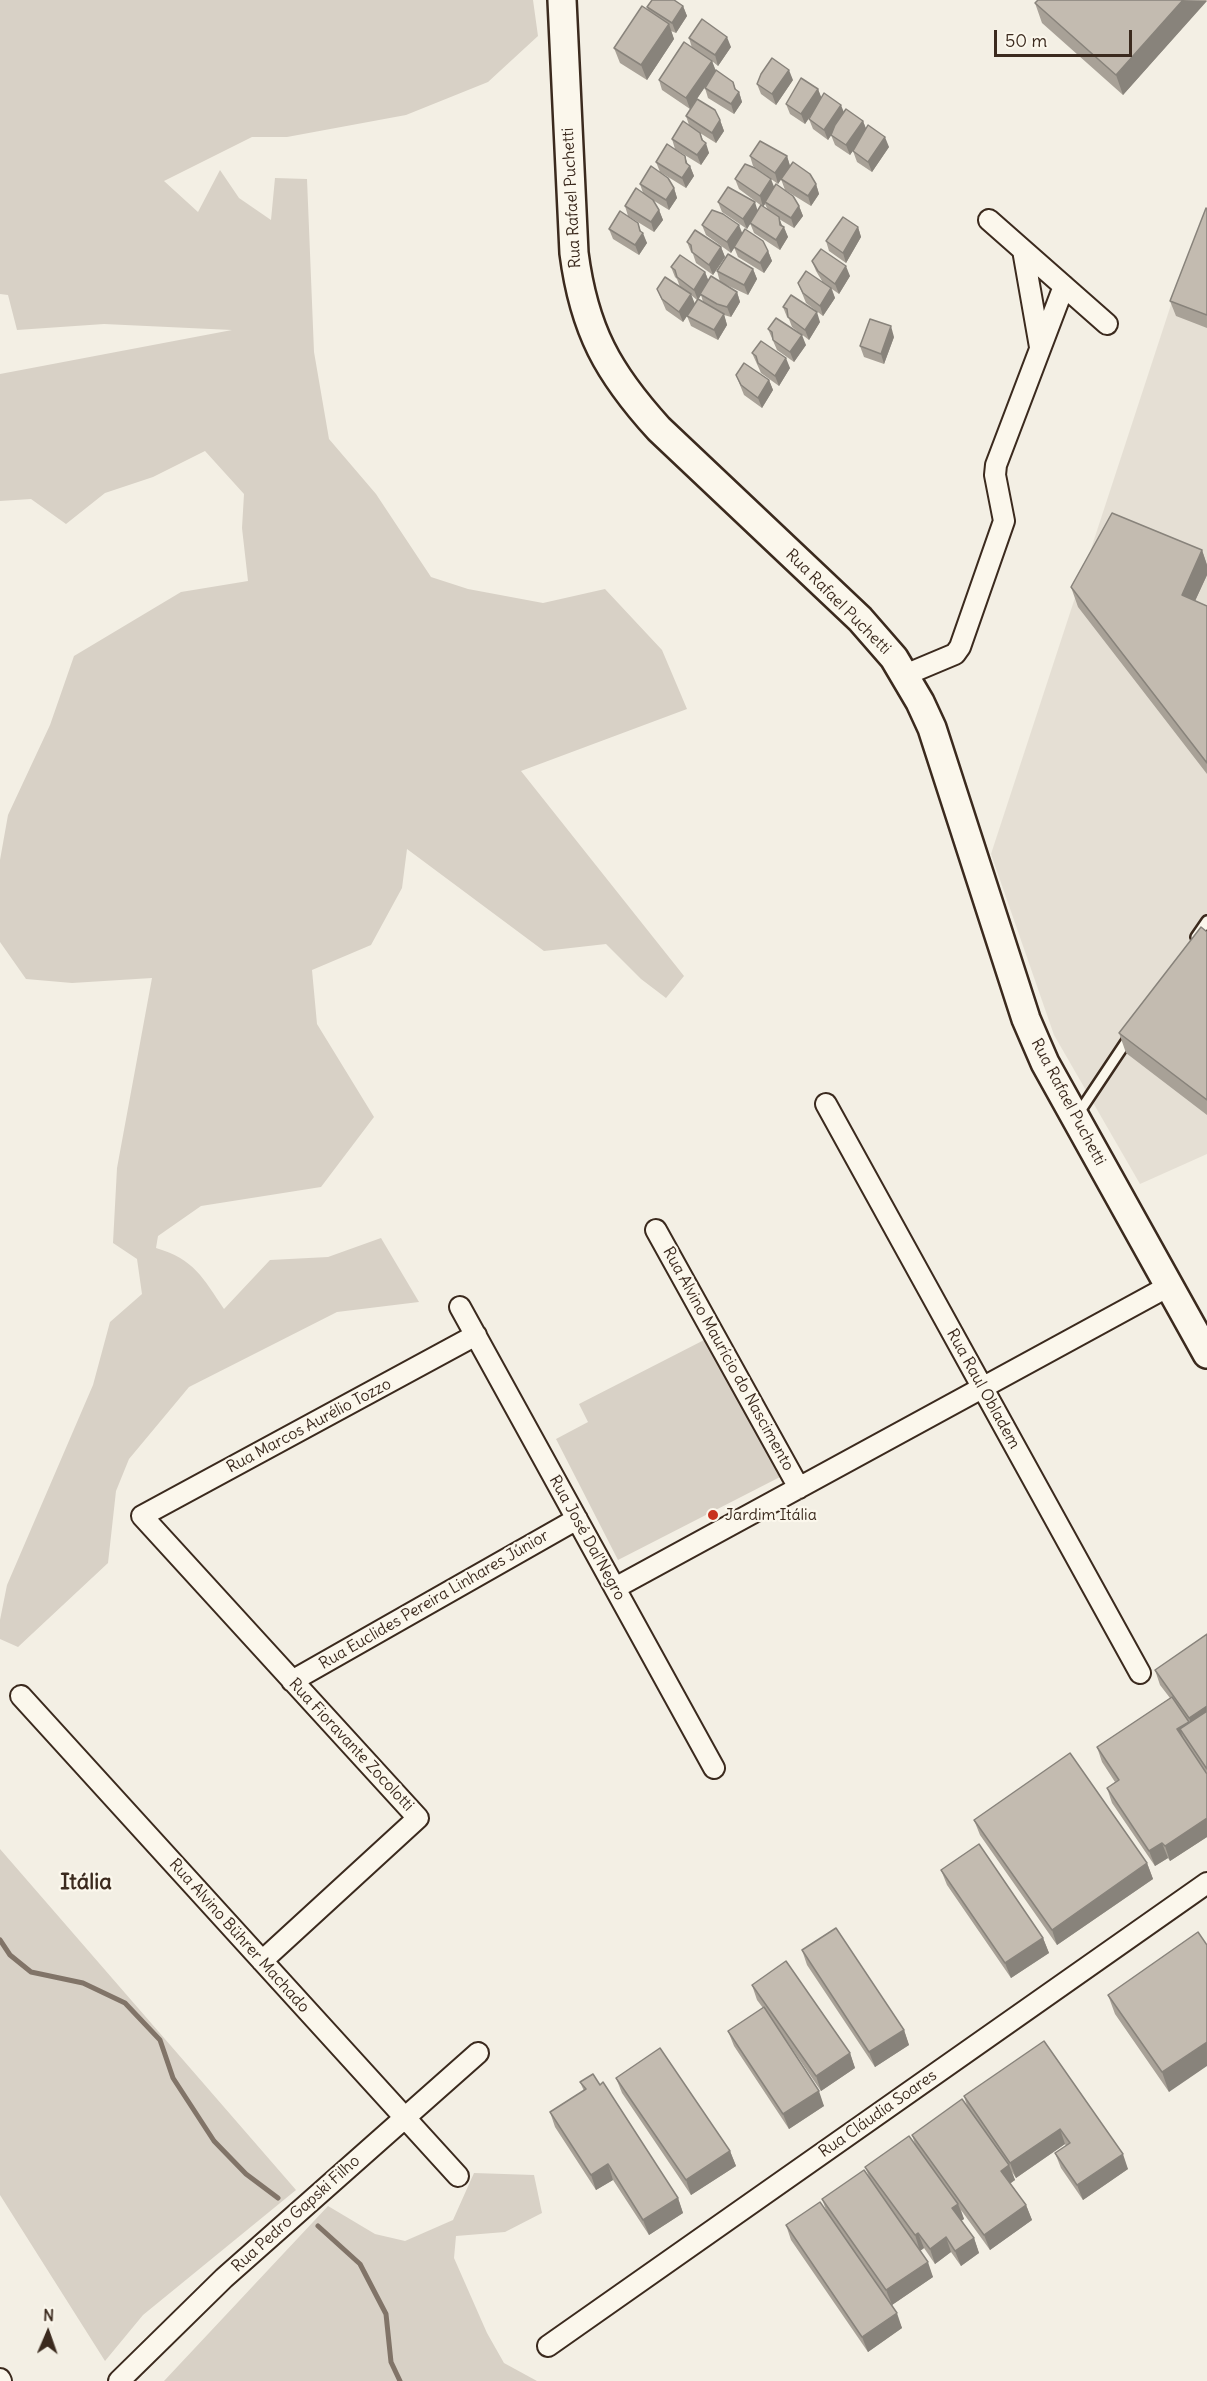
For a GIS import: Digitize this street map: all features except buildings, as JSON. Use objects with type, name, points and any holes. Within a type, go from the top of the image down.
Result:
[{"type":"street","name":"Rua Rafael Puchetti","points":[[562,0],[574,254],[578,285],[600,349],[631,399],[659,429],[860,619],[880,640],[905,675],[932,728],[1026,1019],[1045,1063],[1207,1354]]},
{"type":"street","points":[[989,220],[1107,324]]},
{"type":"street","points":[[1023,250],[1040,350]]},
{"type":"street","points":[[905,675],[955,654],[960,647],[1004,521],[995,476],[996,465],[1064,286]]},
{"type":"street","name":"Rua Raul Obladem","points":[[826,1104],[1140,1673]]},
{"type":"street","name":"Rua Alvino Maurício do Nascimento","points":[[656,1230],[799,1488]]},
{"type":"street","points":[[615,1588],[1169,1286]]},
{"type":"street","name":"Rua José Dal'Negro","points":[[460,1307],[714,1768]]},
{"type":"street","name":"Rua Marcos Aurélio Tozzo","points":[[142,1516],[476,1335]]},
{"type":"street","name":"Rua Fioravante Zocolotti","points":[[142,1516],[418,1818],[262,1961]]},
{"type":"street","name":"Rua Euclides Pereira Linhares Júnior","points":[[292,1681],[577,1519]]},
{"type":"street","name":"Rua Alvino Bührer Machado","points":[[21,1696],[458,2176]]},
{"type":"street","name":"Rua Cláudia Soares","points":[[548,2346],[1207,1882]]},
{"type":"street","name":"Rua Pedro Gapski Filho","points":[[119,2381],[224,2278],[478,2052]]},
{"type":"lane","points":[[1187,951],[1207,921]]},
{"type":"lane","points":[[1075,1119],[1134,1030]]},
{"type":"shaded area","points":[[0,0],[533,0],[538,36],[488,82],[406,115],[287,137],[252,137],[164,181],[198,212],[220,170],[239,198],[271,220],[275,178],[307,179],[314,352],[329,439],[376,494],[431,577],[468,589],[543,603],[605,589],[662,650],[687,709],[521,771],[684,976],[666,998],[641,979],[606,944],[544,951],[407,849],[402,888],[371,945],[312,970],[317,1024],[374,1117],[321,1187],[201,1206],[158,1236],[156,1248],[189,1264],[203,1279],[224,1309],[270,1260],[328,1257],[381,1238],[419,1302],[337,1312],[189,1387],[129,1459],[116,1491],[108,1563],[18,1647],[0,1639],[0,1620],[7,1585],[93,1385],[110,1322],[142,1294],[137,1259],[113,1243],[117,1168],[152,978],[72,983],[26,979],[0,942],[0,860],[8,815],[50,725],[74,656],[181,592],[248,581],[242,528],[244,494],[205,451],[153,477],[105,493],[66,524],[31,499],[0,501],[0,374],[232,330],[104,324],[17,330],[8,295],[0,294]]},
{"type":"shaded area","points":[[1207,207],[1207,1154],[1140,1184],[1054,1035],[991,854],[1185,262]]},
{"type":"shaded area","points":[[708,1338],[780,1477],[618,1560],[556,1439],[588,1422],[579,1404]]},
{"type":"shaded area","points":[[0,1849],[296,2190],[143,2315],[105,2361],[0,2195]]},
{"type":"shaded area","points":[[474,2173],[534,2175],[542,2213],[505,2232],[456,2236],[454,2258],[487,2333],[504,2363],[537,2381],[164,2381],[328,2206],[375,2234],[405,2241],[453,2220]]},
{"type":"waterway","points":[[0,1940],[10,1955],[31,1972],[83,1983],[125,2003],[160,2040],[173,2078],[214,2141],[246,2174],[278,2198]]},
{"type":"waterway","points":[[318,2226],[360,2264],[386,2314],[391,2362],[400,2381]]},
{"type":"place","name":"Jardim Itália","points":[[713,1515]]},
{"type":"district","name":"Itália","points":[[86,1883]]}]
